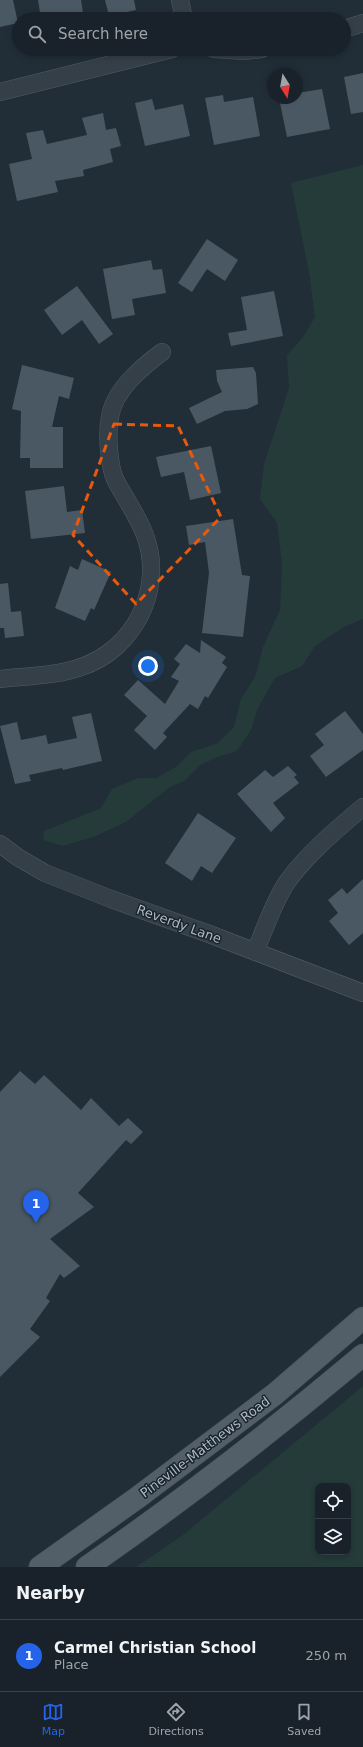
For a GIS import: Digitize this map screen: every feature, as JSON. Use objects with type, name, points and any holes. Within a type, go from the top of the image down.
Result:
[{"type":"main road","name":"Pineville-Matthews Road","points":[[40,1567],[138,1498],[275,1394],[363,1318]]},
{"type":"main road","name":"Pineville-Matthews Road","points":[[87,1567],[154,1521],[286,1420],[363,1355]]},
{"type":"street","points":[[180,0],[183,12]]},
{"type":"street","points":[[351,27],[363,23]]},
{"type":"street","points":[[0,92],[144,56]]},
{"type":"street","points":[[0,679],[60,672],[83,667],[109,653],[124,640],[139,619],[147,599],[151,583],[150,553],[140,523],[114,478],[109,445],[109,420],[118,398],[132,378],[162,352]]},
{"type":"street","points":[[255,952],[287,883],[314,850],[363,807]]},
{"type":"street","name":"Reverdy Lane","points":[[0,844],[19,858],[45,873],[363,994]]},
{"type":"highlighted area","points":[[114,424],[178,426],[221,517],[136,604],[73,535]]},
{"type":"green space","points":[[363,165],[363,619],[344,627],[315,646],[302,666],[275,678],[258,708],[251,730],[237,751],[217,757],[199,766],[184,781],[170,787],[126,822],[96,836],[63,846],[43,840],[44,831],[101,808],[112,789],[138,778],[156,778],[176,767],[191,752],[218,743],[234,727],[241,699],[255,677],[263,647],[280,610],[282,564],[277,523],[260,499],[264,464],[289,388],[287,355],[303,337],[315,317],[309,272],[291,183]]},
{"type":"green space","points":[[363,1386],[363,1567],[136,1567],[183,1535]]},
{"type":"building","points":[[0,0],[13,0],[16,12],[12,12],[12,24],[0,27]]},
{"type":"building","points":[[38,0],[81,0],[83,12],[40,12]]},
{"type":"building","points":[[105,0],[134,0],[136,10],[127,12],[108,12]]},
{"type":"building","points":[[363,73],[363,112],[351,114],[344,77]]},
{"type":"building","points":[[322,89],[330,129],[287,137],[280,104],[303,104],[303,92]]},
{"type":"building","points":[[223,95],[224,102],[253,97],[260,136],[214,145],[205,98]]},
{"type":"building","points":[[152,99],[155,110],[183,104],[190,136],[145,146],[135,103]]},
{"type":"building","points":[[103,113],[106,130],[116,128],[121,146],[110,149],[113,162],[83,170],[84,176],[55,181],[58,192],[17,201],[9,164],[32,159],[26,133],[43,130],[47,144],[87,135],[82,118]]},
{"type":"building","points":[[207,239],[238,260],[225,281],[207,269],[192,292],[178,283]]},
{"type":"building","points":[[151,260],[153,270],[162,269],[166,293],[132,299],[135,315],[112,319],[103,269]]},
{"type":"building","points":[[77,286],[113,334],[99,344],[82,320],[62,335],[44,310]]},
{"type":"building","points":[[274,291],[283,336],[231,346],[228,333],[247,330],[241,297]]},
{"type":"building","points":[[22,365],[74,378],[69,399],[59,396],[52,427],[63,427],[63,468],[30,468],[30,458],[20,458],[21,411],[12,409]]},
{"type":"building","points":[[253,367],[256,373],[258,404],[247,409],[225,411],[197,424],[189,408],[222,392],[217,381],[216,370]]},
{"type":"building","points":[[211,446],[221,493],[190,500],[184,472],[161,477],[156,457]]},
{"type":"building","points":[[64,486],[67,512],[82,510],[85,533],[31,539],[25,491]]},
{"type":"building","points":[[233,519],[242,575],[250,576],[243,637],[202,633],[209,573],[205,542],[189,545],[186,526]]},
{"type":"building","points":[[82,559],[111,572],[94,610],[91,608],[85,621],[55,608],[70,566],[78,570]]},
{"type":"building","points":[[8,583],[11,612],[21,611],[24,636],[5,638],[4,628],[0,628],[0,584]]},
{"type":"building","points":[[201,640],[226,657],[222,663],[227,667],[208,698],[205,696],[198,709],[190,704],[163,733],[167,737],[155,750],[134,730],[147,716],[124,695],[138,680],[165,704],[179,681],[171,677],[180,664],[174,659],[186,644],[200,653]]},
{"type":"building","points":[[345,711],[363,734],[363,750],[326,777],[310,756],[324,745],[315,734]]},
{"type":"building","points":[[91,713],[102,761],[63,770],[62,768],[29,775],[31,781],[15,784],[0,726],[17,722],[21,740],[46,735],[48,744],[77,738],[72,717]]},
{"type":"building","points":[[288,766],[297,775],[294,777],[299,783],[273,803],[285,818],[271,832],[237,794],[265,770],[273,777]]},
{"type":"building","points":[[198,813],[236,838],[212,873],[201,866],[192,881],[165,863]]},
{"type":"building","points":[[363,879],[363,933],[349,945],[329,921],[338,913],[328,900],[342,888],[347,894]]},
{"type":"building","points":[[20,1071],[35,1084],[44,1075],[81,1110],[91,1098],[119,1126],[128,1118],[143,1132],[131,1144],[126,1140],[78,1193],[94,1207],[50,1239],[80,1266],[64,1278],[60,1274],[46,1298],[50,1301],[30,1329],[40,1337],[0,1377],[0,1092]]},
{"type":"place","name":"Carmel Christian School","points":[[36,1223]]}]
